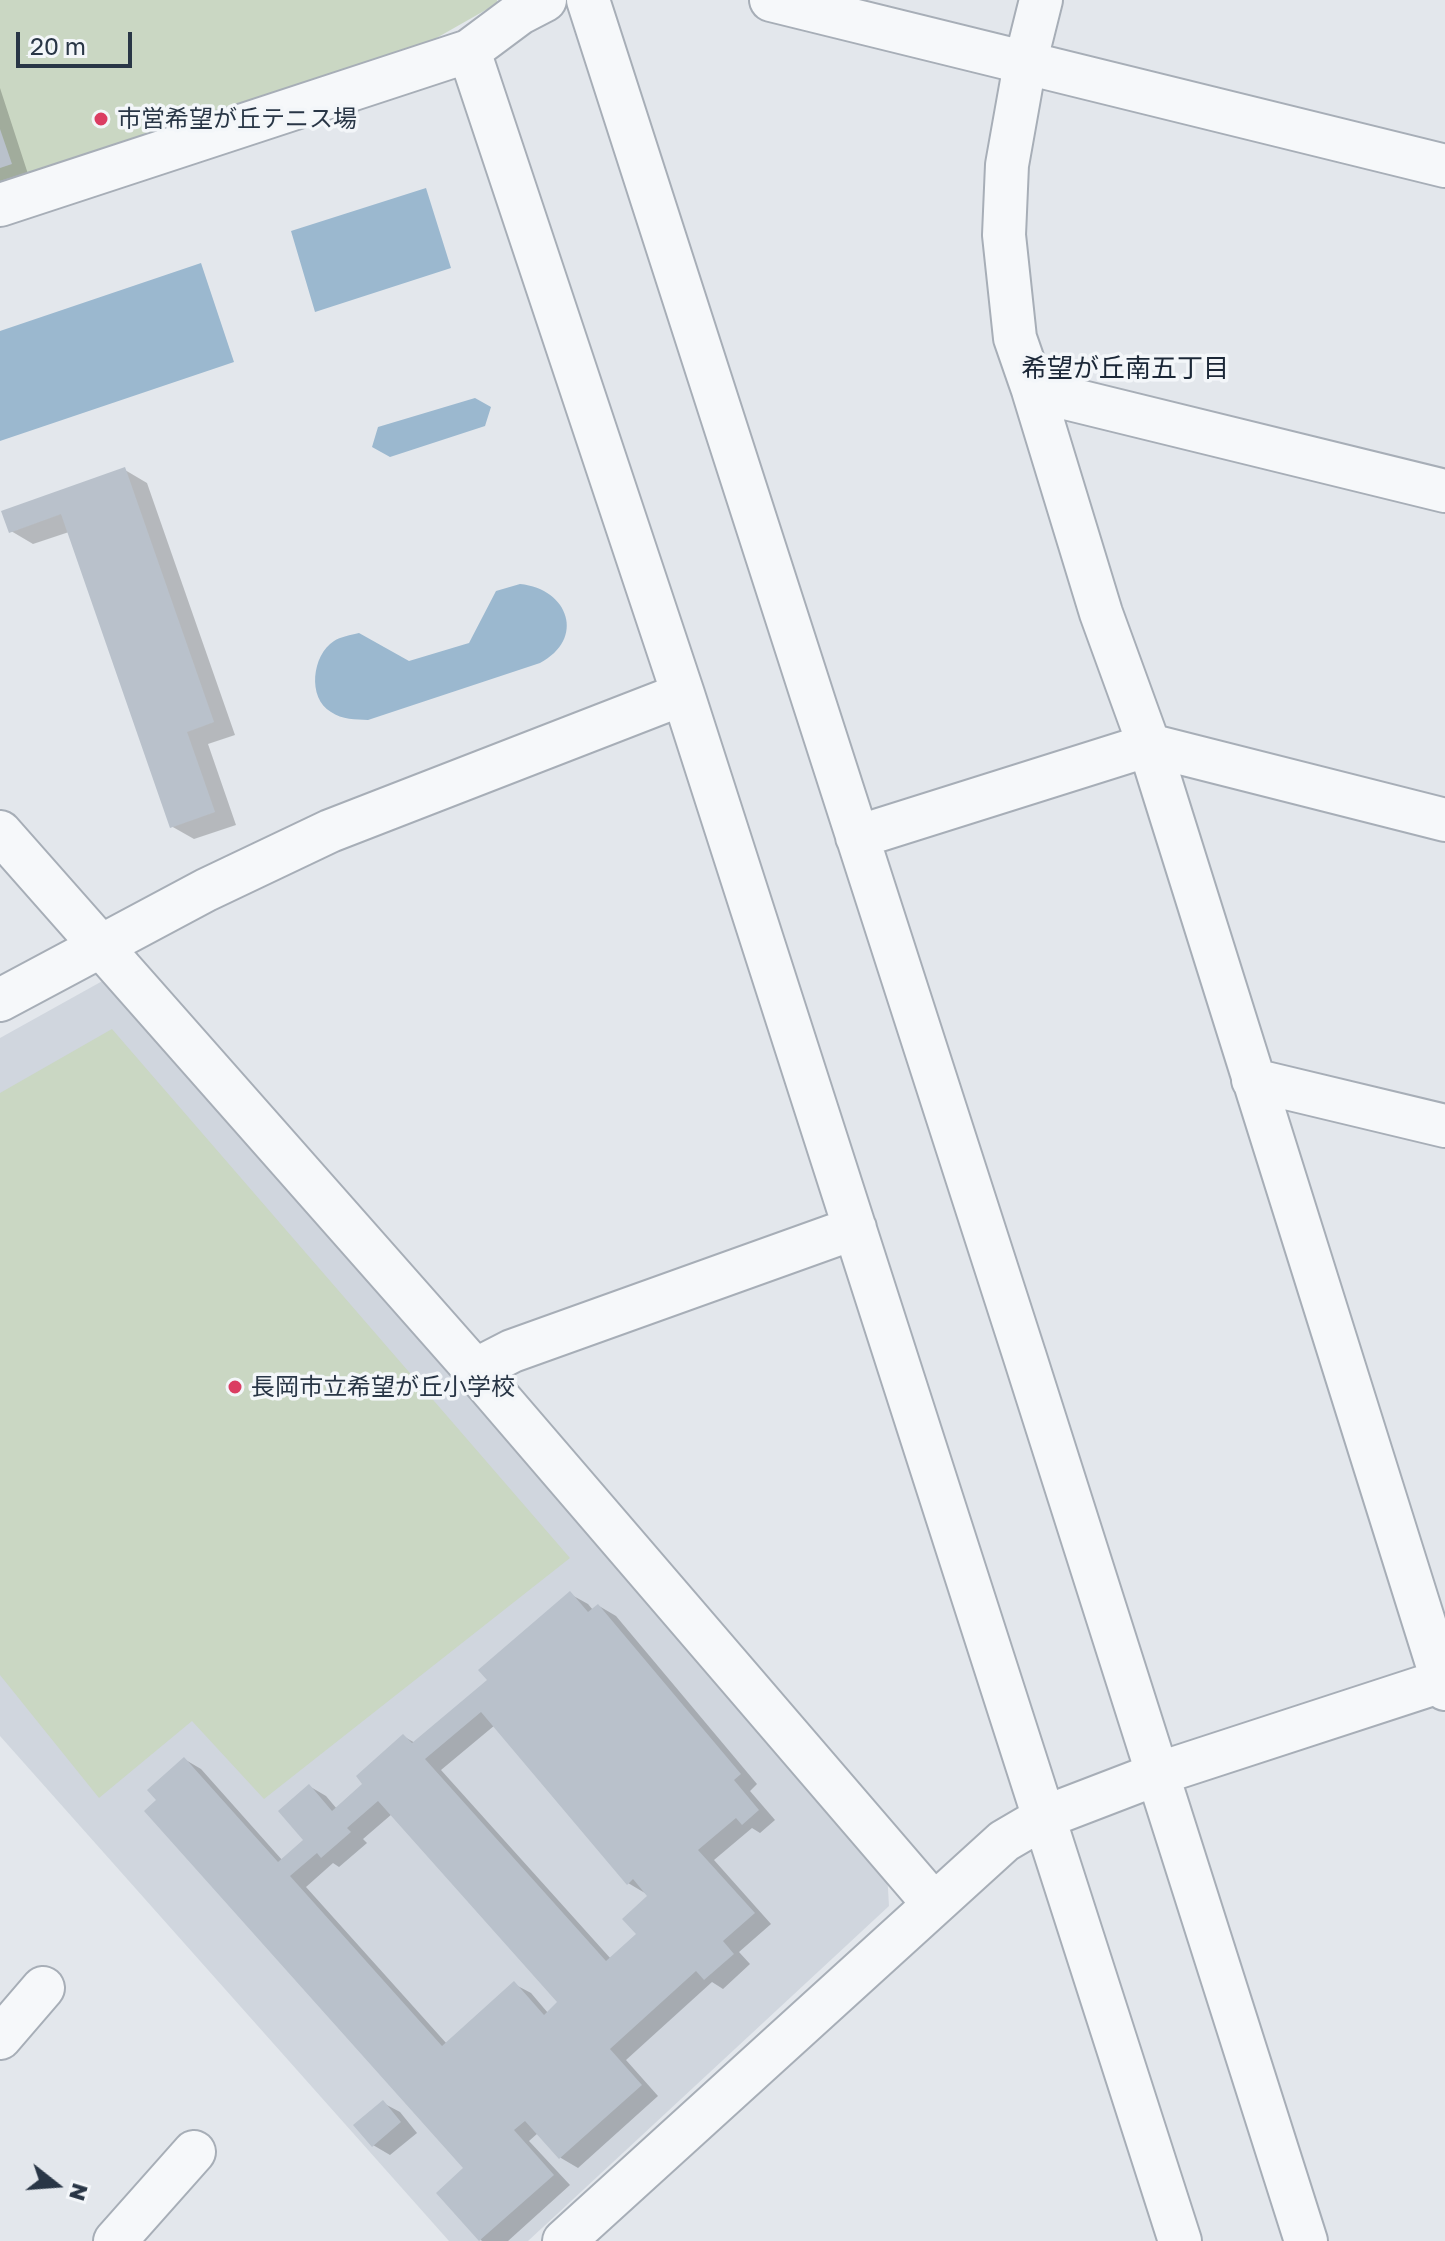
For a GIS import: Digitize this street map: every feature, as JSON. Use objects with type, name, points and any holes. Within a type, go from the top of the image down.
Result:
[{"type":"street","points":[[0,205],[469,51],[520,13],[545,0]]},
{"type":"street","points":[[588,0],[1306,2241]]},
{"type":"street","points":[[771,0],[1445,166]]},
{"type":"street","points":[[564,2241],[1004,1841],[1045,1817],[1157,1774],[1444,1684],[1149,745],[1101,613],[1015,338],[1004,235],[1007,165],[1025,64],[1041,0]]},
{"type":"street","points":[[469,51],[683,694],[1180,2241]]},
{"type":"street","points":[[1033,390],[1445,491]]},
{"type":"street","points":[[0,1000],[206,890],[330,831],[683,694]]},
{"type":"street","points":[[857,837],[1149,745],[1445,820]]},
{"type":"street","points":[[0,832],[475,1370],[934,1904]]},
{"type":"street","points":[[1253,1080],[1445,1126]]},
{"type":"street","points":[[475,1370],[512,1351],[855,1228]]},
{"type":"street","points":[[0,2038],[43,1988]]},
{"type":"street","points":[[115,2241],[194,2152]]},
{"type":"shaded area","name":"長岡市立希望が丘小学校","points":[[115,974],[887,1872],[889,1906],[528,2241],[449,2241],[0,1736],[0,1038]]},
{"type":"green space","name":"市営希望が丘テニス場","points":[[0,0],[497,0],[498,3],[403,57],[0,181]]},
{"type":"green space","points":[[112,1029],[570,1558],[264,1799],[192,1721],[99,1798],[0,1675],[0,1093]]},
{"type":"water","points":[[426,188],[451,268],[315,312],[291,231]]},
{"type":"water","points":[[201,263],[234,362],[0,441],[0,331]]},
{"type":"water","points":[[475,398],[491,407],[485,426],[390,457],[372,447],[378,427]]},
{"type":"water","points":[[520,584],[550,595],[566,616],[567,629],[563,641],[554,653],[540,663],[368,720],[335,715],[323,706],[318,697],[315,676],[321,656],[336,640],[359,633],[409,661],[469,643],[496,591]]},
{"type":"building","points":[[0,129],[12,164],[0,168]]},
{"type":"building","points":[[125,467],[214,722],[187,732],[215,812],[170,828],[61,514],[9,533],[1,511]]},
{"type":"building","points":[[570,1591],[588,1612],[598,1604],[741,1774],[734,1780],[759,1810],[742,1825],[736,1818],[698,1850],[755,1913],[723,1941],[734,1954],[704,1980],[696,1971],[610,2049],[642,2085],[559,2159],[525,2121],[514,2130],[554,2175],[479,2241],[436,2193],[463,2168],[144,1811],[156,1800],[147,1790],[184,1757],[278,1862],[303,1840],[278,1811],[309,1784],[332,1811],[362,1784],[356,1776],[403,1734],[412,1743],[487,1680],[478,1670]],"holes":[[[481,1712],[627,1885],[633,1879],[647,1896],[622,1919],[636,1934],[606,1961],[425,1759]],[[378,1801],[557,2002],[544,2015],[514,1981],[442,2046],[290,1876],[317,1853],[321,1858],[351,1832],[347,1828]]]},
{"type":"building","points":[[383,2100],[401,2122],[372,2147],[353,2125]]},
{"type":"place","name":"市営希望が丘テニス場","points":[[101,119]]},
{"type":"place","name":"長岡市立希望が丘小学校","points":[[235,1387]]},
{"type":"district","name":"希望が丘南五丁目","points":[[1125,369]]}]
